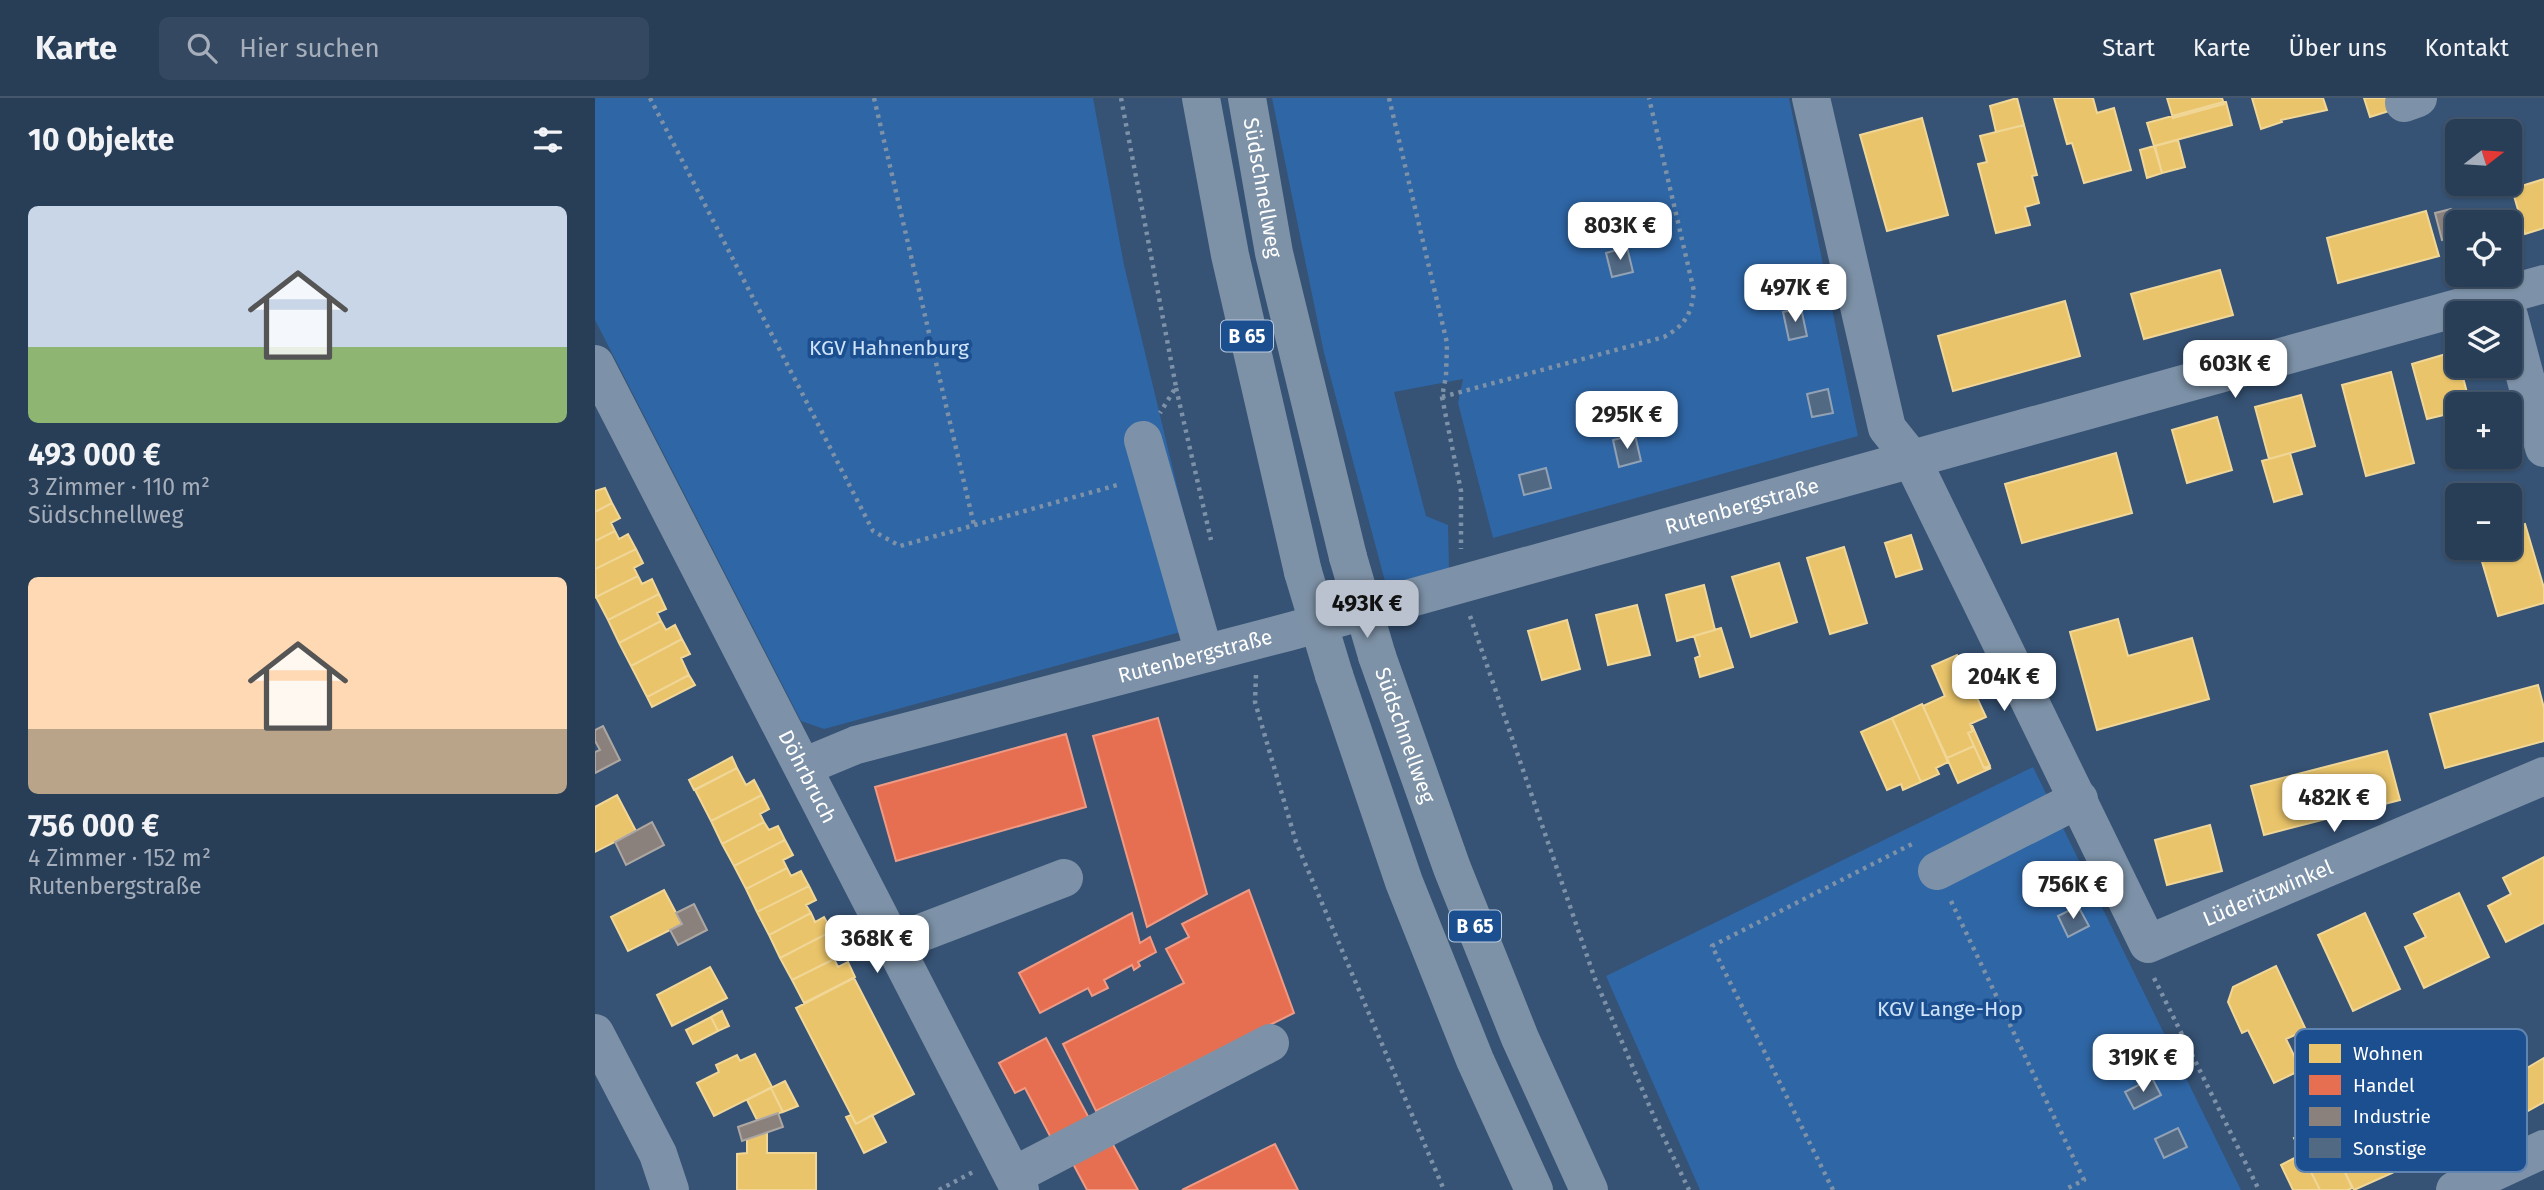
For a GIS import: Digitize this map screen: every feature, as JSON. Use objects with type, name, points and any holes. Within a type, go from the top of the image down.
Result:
[{"type":"highway","name":"Südschnellweg","points":[[1201,98],[1233,268],[1303,572],[1334,675],[1404,883],[1475,1060],[1534,1190]]},
{"type":"highway","name":"Südschnellweg","points":[[1247,98],[1274,253],[1348,556],[1377,656],[1452,868],[1520,1038],[1589,1190]]},
{"type":"street","points":[[1811,98],[1887,428],[1911,458],[2148,944]]},
{"type":"street","name":"Rutenbergstraße","points":[[2518,301],[2544,284]]},
{"type":"street","name":"Rutenbergstraße","points":[[803,767],[843,749],[1258,639],[1911,458],[2445,324]]},
{"type":"street","name":"Döhrbruch","points":[[595,364],[1017,1183]]},
{"type":"street","points":[[2522,365],[2544,449]]},
{"type":"street","points":[[1148,458],[1204,653]]},
{"type":"street","name":"Lüderitzwinkel","points":[[2148,944],[2544,776]]},
{"type":"street","points":[[1937,871],[2079,799]]},
{"type":"street","points":[[894,943],[1063,878]]},
{"type":"street","points":[[595,1032],[658,1154],[670,1190]]},
{"type":"street","points":[[1017,1183],[1270,1043]]},
{"type":"street","points":[[2527,1157],[2544,1149]]},
{"type":"street","points":[[2455,1190],[2494,1172]]},
{"type":"path","points":[[650,98],[873,531],[900,546],[974,526],[1148,458],[1176,387],[1121,98]]},
{"type":"path","points":[[874,98],[974,526]]},
{"type":"path","points":[[1389,98],[1447,342],[1447,376],[1442,397],[1461,491],[1461,582],[1478,643],[1595,979],[1655,1119],[1689,1190]]},
{"type":"path","points":[[1442,397],[1664,337],[1681,327],[1691,312],[1694,291],[1649,98]]},
{"type":"path","points":[[1258,639],[1255,702],[1296,842],[1444,1190]]},
{"type":"path","points":[[1833,1190],[1712,946],[1921,839],[2084,1180],[2064,1190]]},
{"type":"path","points":[[2148,944],[2148,966],[2259,1190]]},
{"type":"green space","name":"KGV Hahnenburg","points":[[595,98],[1093,98],[1124,265],[1210,624],[824,729],[801,721],[595,320]]},
{"type":"green space","points":[[1272,98],[1789,98],[1858,436],[1493,538],[1458,403],[1463,379],[1394,392],[1426,516],[1448,525],[1449,569],[1386,585],[1324,353]]},
{"type":"green space","name":"KGV Lange-Hop","points":[[2033,767],[2241,1190],[1700,1190],[1606,976]]},
{"type":"building: Wohnen","points":[[2017,98],[2024,125],[1996,132],[1990,106]]},
{"type":"building: Wohnen","points":[[2054,98],[2093,98],[2097,113],[2114,108],[2131,170],[2084,183],[2072,143],[2067,144]]},
{"type":"building: Wohnen","points":[[2167,98],[2222,98],[2224,104],[2173,118]]},
{"type":"building: Wohnen","points":[[2252,98],[2323,98],[2327,110],[2281,120],[2282,122],[2261,129]]},
{"type":"building: Wohnen","points":[[2364,98],[2388,98],[2392,110],[2370,117]]},
{"type":"building: Wohnen","points":[[2226,102],[2232,125],[2154,146],[2147,123]]},
{"type":"building: Wohnen","points":[[1922,118],[1948,215],[1887,231],[1860,135]]},
{"type":"building: Wohnen","points":[[2024,125],[2037,175],[2032,176],[2039,203],[2025,207],[2030,225],[1996,233],[1978,164],[1987,162],[1980,136]]},
{"type":"building: Wohnen","points":[[2178,140],[2185,167],[2162,173],[2155,146]]},
{"type":"building: Wohnen","points":[[2154,146],[2162,173],[2147,178],[2140,150]]},
{"type":"building: Wohnen","points":[[2544,179],[2544,228],[2525,234],[2522,210],[2518,210],[2514,196],[2522,196],[2522,186]]},
{"type":"building: Wohnen","points":[[2426,211],[2439,256],[2338,283],[2327,238]]},
{"type":"building: Wohnen","points":[[2220,270],[2233,315],[2144,339],[2131,294]]},
{"type":"building: Wohnen","points":[[2065,301],[2080,356],[1953,391],[1938,336]]},
{"type":"building: Wohnen","points":[[2445,354],[2445,378],[2463,378],[2467,392],[2445,392],[2445,415],[2427,419],[2412,364]]},
{"type":"building: Wohnen","points":[[2391,372],[2414,463],[2366,476],[2342,385]]},
{"type":"building: Wohnen","points":[[2301,395],[2315,446],[2269,459],[2255,407]]},
{"type":"building: Wohnen","points":[[2217,417],[2232,470],[2187,483],[2172,430]]},
{"type":"building: Wohnen","points":[[2116,453],[2132,513],[2022,543],[2005,484]]},
{"type":"building: Wohnen","points":[[2290,453],[2302,494],[2274,502],[2262,461]]},
{"type":"building: Wohnen","points":[[605,488],[612,503],[595,512],[595,491]]},
{"type":"building: Wohnen","points":[[612,503],[620,518],[611,523],[615,531],[595,541],[595,512]]},
{"type":"building: Wohnen","points":[[2525,524],[2544,588],[2544,603],[2498,616],[2482,560],[2522,560],[2522,525]]},
{"type":"building: Wohnen","points":[[615,531],[619,539],[628,534],[636,549],[595,569],[595,541]]},
{"type":"building: Wohnen","points":[[1911,535],[1922,569],[1896,577],[1885,543]]},
{"type":"building: Wohnen","points":[[1844,547],[1867,623],[1830,634],[1807,558]]},
{"type":"building: Wohnen","points":[[636,549],[643,563],[634,568],[638,576],[596,597],[595,569]]},
{"type":"building: Wohnen","points":[[1779,563],[1797,622],[1751,637],[1732,577]]},
{"type":"building: Wohnen","points":[[638,576],[642,584],[652,579],[659,594],[608,620],[596,597]]},
{"type":"building: Wohnen","points":[[1704,585],[1715,630],[1677,641],[1666,595]]},
{"type":"building: Wohnen","points":[[659,594],[666,609],[657,613],[661,621],[619,643],[608,620]]},
{"type":"building: Wohnen","points":[[1637,605],[1650,655],[1608,665],[1596,615]]},
{"type":"building: Wohnen","points":[[2118,619],[2128,656],[2192,638],[2209,699],[2097,730],[2070,632]]},
{"type":"building: Wohnen","points":[[1567,620],[1580,669],[1542,680],[1528,631]]},
{"type":"building: Wohnen","points":[[661,621],[666,630],[675,625],[682,639],[631,666],[619,643]]},
{"type":"building: Wohnen","points":[[1721,628],[1733,667],[1700,677],[1695,658],[1700,656],[1694,636]]},
{"type":"building: Wohnen","points":[[682,639],[690,654],[681,658],[689,675],[647,697],[631,666]]},
{"type":"building: Wohnen","points":[[1957,655],[1986,717],[1970,724],[1973,731],[1968,733],[1974,746],[1947,758],[1923,706],[1945,696],[1932,666]]},
{"type":"building: Wohnen","points":[[689,675],[695,685],[652,707],[647,697]]},
{"type":"building: Wohnen","points":[[2538,685],[2544,708],[2544,741],[2445,768],[2430,714]]},
{"type":"building: Wohnen","points":[[1922,704],[1948,762],[1936,768],[1939,774],[1921,782],[1892,718]]},
{"type":"building: Wohnen","points":[[1892,718],[1921,782],[1903,790],[1901,784],[1887,790],[1861,732]]},
{"type":"building: Wohnen","points":[[1971,723],[1990,766],[1984,768],[1968,733],[1973,731]]},
{"type":"building: Wohnen","points":[[1974,746],[1984,768],[1991,768],[1958,783],[1947,758]]},
{"type":"building: Wohnen","points":[[2387,751],[2400,800],[2264,835],[2251,786]]},
{"type":"building: Wohnen","points":[[732,757],[737,768],[694,790],[689,780]]},
{"type":"building: Wohnen","points":[[737,768],[746,785],[754,780],[762,795],[711,821],[695,790]]},
{"type":"building: Wohnen","points":[[617,795],[636,831],[595,852],[595,807]]},
{"type":"building: Wohnen","points":[[762,795],[769,809],[760,814],[764,822],[722,844],[711,821]]},
{"type":"building: Wohnen","points":[[764,822],[769,830],[778,826],[785,840],[734,866],[722,844]]},
{"type":"building: Wohnen","points":[[2210,825],[2222,871],[2167,885],[2155,840]]},
{"type":"building: Wohnen","points":[[785,840],[793,855],[783,860],[787,868],[746,889],[734,866]]},
{"type":"building: Wohnen","points":[[2544,857],[2544,923],[2506,942],[2488,906],[2511,894],[2503,878]]},
{"type":"building: Wohnen","points":[[787,868],[791,876],[801,871],[809,886],[757,912],[746,889]]},
{"type":"building: Wohnen","points":[[809,886],[816,900],[806,905],[811,913],[769,935],[757,912]]},
{"type":"building: Wohnen","points":[[664,890],[682,924],[628,951],[611,917]]},
{"type":"building: Wohnen","points":[[2459,893],[2489,957],[2424,988],[2405,947],[2426,937],[2414,914]]},
{"type":"building: Wohnen","points":[[811,913],[815,922],[824,917],[832,931],[780,958],[769,935]]},
{"type":"building: Wohnen","points":[[2365,913],[2400,989],[2353,1011],[2318,935]]},
{"type":"building: Wohnen","points":[[832,931],[839,946],[830,951],[834,959],[792,980],[780,958]]},
{"type":"building: Wohnen","points":[[834,959],[838,967],[848,962],[855,977],[804,1003],[792,980]]},
{"type":"building: Wohnen","points":[[2276,966],[2306,1029],[2295,1029],[2295,1035],[2286,1039],[2295,1058],[2295,1073],[2274,1083],[2248,1030],[2242,1033],[2228,1002],[2233,987]]},
{"type":"building: Wohnen","points":[[710,967],[727,998],[672,1026],[657,995]]},
{"type":"building: Wohnen","points":[[854,978],[914,1094],[856,1124],[796,1008]]},
{"type":"building: Wohnen","points":[[722,1011],[729,1026],[718,1031],[711,1017]]},
{"type":"building: Wohnen","points":[[711,1017],[718,1031],[693,1044],[686,1030]]},
{"type":"building: Wohnen","points":[[755,1054],[772,1087],[714,1116],[697,1083],[719,1072],[716,1065],[737,1055],[740,1061]]},
{"type":"building: Wohnen","points":[[2544,1058],[2544,1102],[2528,1111],[2527,1109],[2527,1068]]},
{"type":"building: Wohnen","points":[[785,1081],[798,1106],[783,1112],[771,1088]]},
{"type":"building: Wohnen","points":[[771,1088],[783,1112],[757,1120],[747,1100]]},
{"type":"building: Wohnen","points":[[851,1115],[856,1124],[872,1115],[886,1142],[864,1153],[846,1117]]},
{"type":"building: Wohnen","points":[[767,1132],[767,1153],[816,1153],[816,1190],[737,1190],[737,1154],[747,1153],[747,1139]]},
{"type":"building: Wohnen","points":[[2295,1158],[2295,1172],[2311,1172],[2320,1190],[2293,1190],[2281,1165]]},
{"type":"building: Wohnen","points":[[2311,1172],[2345,1172],[2352,1188],[2348,1190],[2320,1190]]},
{"type":"building: Wohnen","points":[[2345,1172],[2392,1173],[2354,1190]]},
{"type":"building: Handel","points":[[1158,718],[1207,894],[1147,927],[1093,736]]},
{"type":"building: Handel","points":[[1066,734],[1086,807],[896,861],[875,787]]},
{"type":"building: Handel","points":[[1249,890],[1294,1013],[1096,1111],[1063,1044],[1184,983],[1166,949],[1189,937],[1182,924]]},
{"type":"building: Handel","points":[[1132,913],[1140,943],[1150,937],[1156,952],[1138,962],[1140,966],[1134,970],[1132,965],[1104,980],[1108,988],[1092,996],[1088,988],[1040,1013],[1019,973]]},
{"type":"building: Handel","points":[[1046,1038],[1089,1118],[1051,1138],[1025,1088],[1015,1093],[999,1063]]},
{"type":"building: Handel","points":[[1111,1141],[1138,1190],[1087,1190],[1072,1162]]},
{"type":"building: Handel","points":[[1275,1144],[1298,1190],[1182,1190]]},
{"type":"building: Industrie","points":[[2445,210],[2445,239],[2442,240],[2435,213]]},
{"type":"building: Industrie","points":[[603,726],[620,760],[595,773],[595,752],[600,750],[595,741],[595,730]]},
{"type":"building: Industrie","points":[[652,822],[664,845],[626,865],[615,842]]},
{"type":"building: Industrie","points":[[694,904],[707,930],[678,945],[670,930],[682,924],[676,913]]},
{"type":"building: Industrie","points":[[778,1113],[783,1127],[742,1141],[738,1127]]},
{"type":"building: Sonstige","points":[[1627,247],[1633,272],[1612,277],[1606,253]]},
{"type":"building: Sonstige","points":[[1801,308],[1807,336],[1789,340],[1783,312]]},
{"type":"building: Sonstige","points":[[1828,389],[1833,413],[1812,417],[1807,394]]},
{"type":"building: Sonstige","points":[[1635,435],[1641,461],[1619,467],[1613,440]]},
{"type":"building: Sonstige","points":[[1546,468],[1551,488],[1524,495],[1519,475]]},
{"type":"building: Sonstige","points":[[2078,906],[2089,926],[2068,937],[2058,916]]},
{"type":"building: Sonstige","points":[[2152,1078],[2161,1095],[2134,1109],[2125,1092]]},
{"type":"building: Sonstige","points":[[2178,1128],[2187,1147],[2164,1158],[2155,1139]]}]
